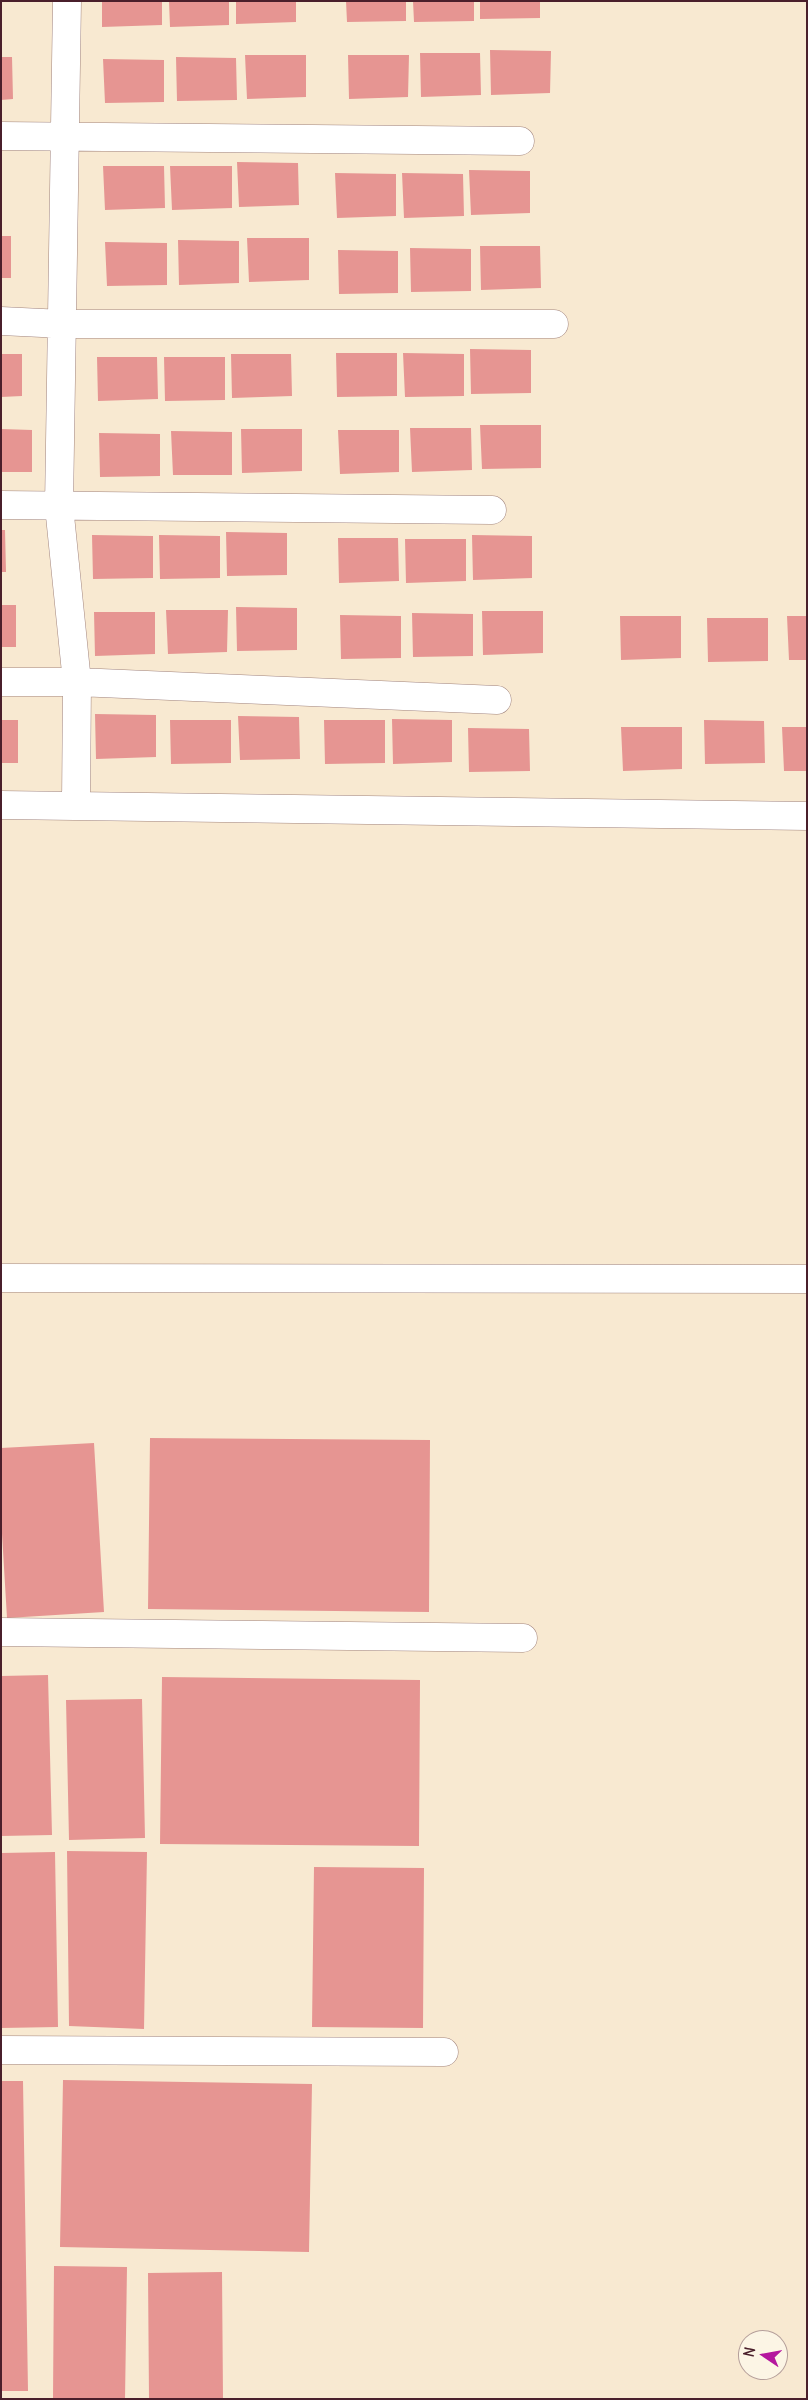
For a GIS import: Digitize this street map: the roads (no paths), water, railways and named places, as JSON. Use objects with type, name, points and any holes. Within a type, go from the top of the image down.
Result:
[{"type":"street","points":[[67,1],[59,506],[76,682],[76,804]]},
{"type":"street","points":[[1,136],[520,141]]},
{"type":"street","points":[[1,322],[63,324],[554,324]]},
{"type":"street","points":[[1,505],[492,510]]},
{"type":"street","points":[[1,682],[76,682],[497,700]]},
{"type":"street","points":[[1,804],[807,816]]},
{"type":"street","points":[[1,1278],[807,1279]]},
{"type":"street","points":[[1,1632],[523,1638]]},
{"type":"street","points":[[1,2050],[444,2052]]}]
